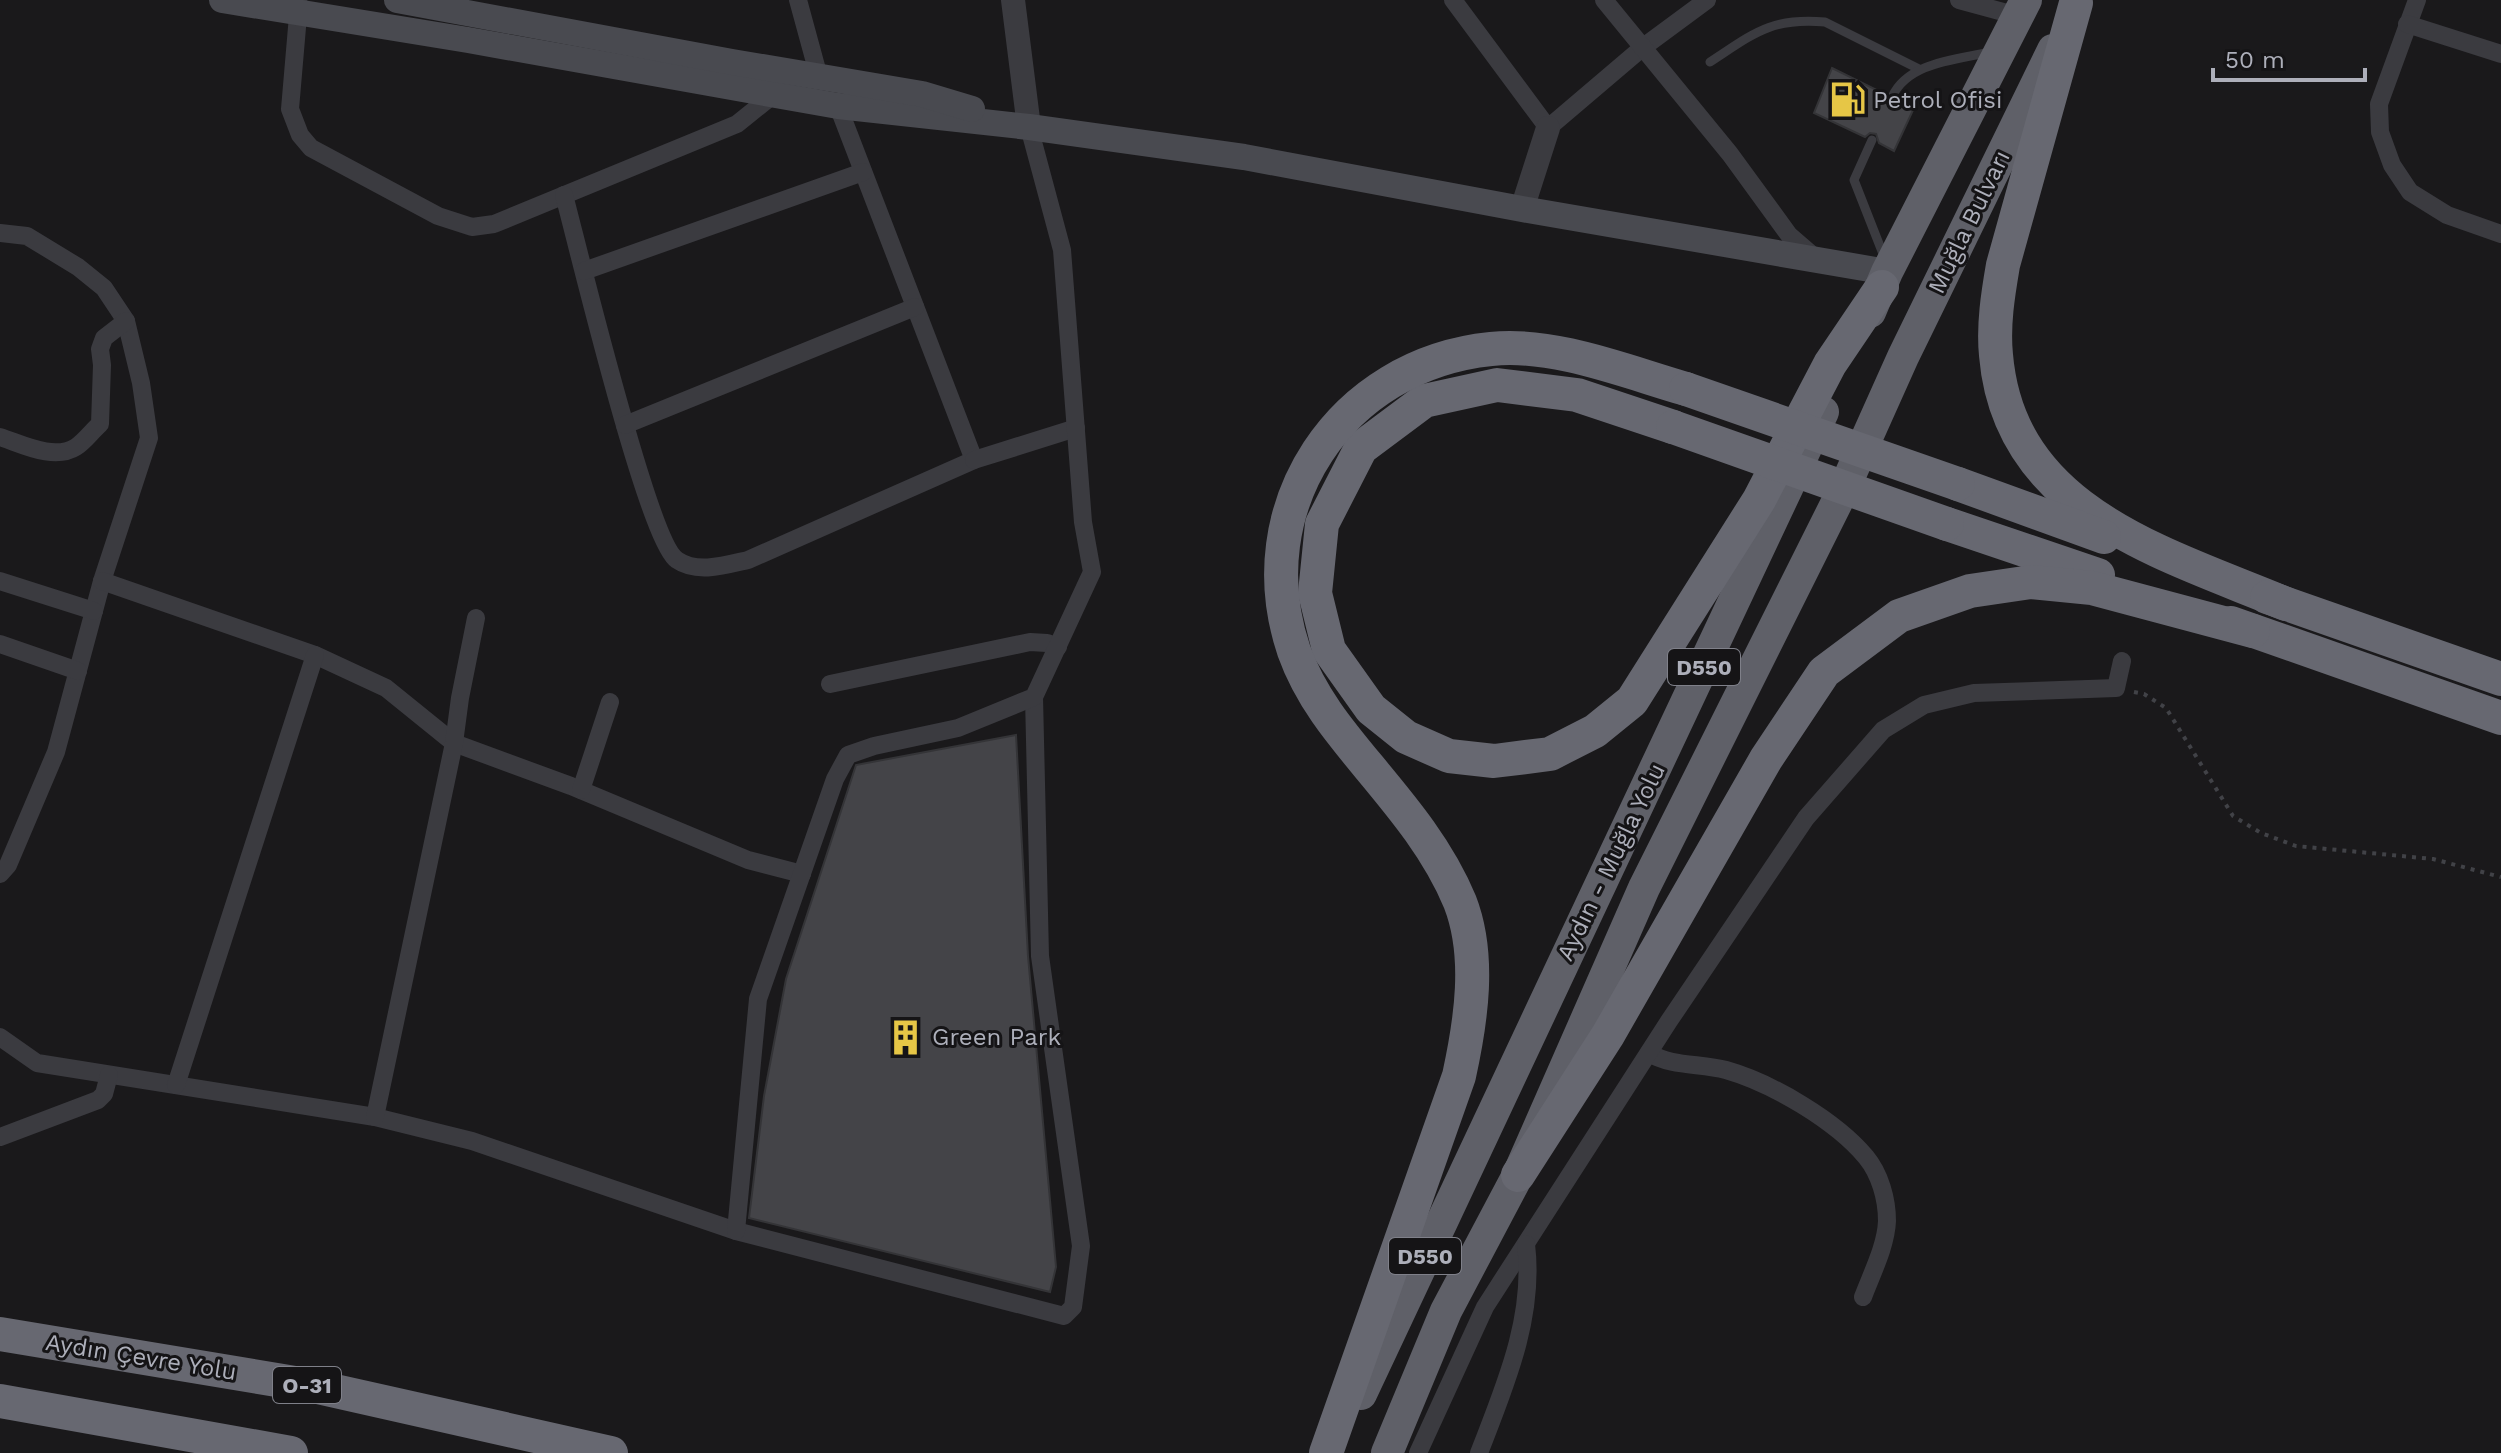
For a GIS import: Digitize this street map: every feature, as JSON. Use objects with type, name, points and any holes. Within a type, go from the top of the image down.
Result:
[{"type":"highway","name":"Muğla Bulvarı","points":[[1903,357],[2077,2]]},
{"type":"highway","points":[[2077,2],[2003,265],[1997,308],[1996,356],[2005,404],[2023,443],[2053,484],[2088,513],[2126,537],[2286,604]]},
{"type":"highway","name":"Muğla Bulvarı","points":[[1886,276],[2022,8]]},
{"type":"highway","name":"Aydın - Muğla Yolu","points":[[1333,1453],[1886,276]]},
{"type":"highway","points":[[1886,276],[1830,364],[1759,500],[1632,701],[1595,731],[1550,754],[1494,761],[1449,756],[1406,737],[1371,709],[1329,650],[1315,593],[1322,524],[1361,448],[1424,401],[1497,385],[1577,395],[1673,427],[1947,524],[2501,718]]},
{"type":"highway","points":[[1326,1453],[1459,1076],[1469,1027],[1470,950],[1461,905],[1440,861],[1408,814],[1336,727],[1309,687],[1283,614],[1280,574],[1285,527],[1306,469],[1343,417],[1393,378],[1442,358],[1493,348],[1547,351],[1686,389],[2501,679]]},
{"type":"highway","name":"Aydın - Muğla Yolu","points":[[1387,1453],[1446,1311],[1518,1175],[1644,888],[1847,482],[1903,357]]},
{"type":"highway","points":[[1518,1175],[1608,1035],[1766,759],[1824,672],[1899,616],[1970,591],[2031,582],[2092,588],[2253,631]]},
{"type":"highway","name":"Aydın Çevre Yolu","points":[[0,1334],[313,1386],[611,1453]]},
{"type":"highway","points":[[0,1401],[291,1453]]},
{"type":"main road","points":[[222,0],[299,6],[838,106],[1029,127],[1244,157],[1818,260],[1886,276]]},
{"type":"main road","points":[[397,0],[922,94],[1029,127]]},
{"type":"street","points":[[798,0],[819,77]]},
{"type":"street","points":[[0,1037],[37,1063],[375,1117],[472,1141],[736,1231],[1064,1316],[1073,1307],[1081,1246],[1040,956],[1034,697],[1092,572],[1083,522],[1062,250],[1029,127],[1013,0]]},
{"type":"street","points":[[1453,0],[1548,128]]},
{"type":"street","points":[[1604,0],[1730,154],[1789,235],[1818,260]]},
{"type":"street","points":[[1522,209],[1548,128],[1642,48],[1707,0]]},
{"type":"street","points":[[1959,0],[2022,8]]},
{"type":"street","points":[[2417,0],[2379,104],[2380,132],[2392,165],[2410,192],[2447,215],[2501,234]]},
{"type":"street","points":[[299,6],[290,109],[300,135],[311,148],[438,216],[472,227],[494,224],[737,124],[773,95]]},
{"type":"street","points":[[2407,24],[2501,54]]},
{"type":"street","points":[[838,106],[974,460]]},
{"type":"street","points":[[584,271],[863,172]]},
{"type":"street","points":[[564,195],[625,425],[663,543],[676,560],[710,568],[748,560],[974,460],[1076,428]]},
{"type":"street","points":[[0,233],[27,236],[78,267],[104,288],[126,321],[141,383],[149,438],[102,581],[56,752],[8,865],[0,874]]},
{"type":"street","points":[[625,425],[915,307]]},
{"type":"street","points":[[0,437],[36,450],[57,452],[74,448],[100,424],[100,349],[104,338],[126,321]]},
{"type":"street","points":[[0,581],[94,611]]},
{"type":"street","points":[[102,581],[315,655],[386,688],[454,743],[581,790],[748,860],[802,874]]},
{"type":"street","points":[[375,1117],[454,743],[476,618]]},
{"type":"street","points":[[830,684],[1030,642],[1058,647]]},
{"type":"street","points":[[0,644],[78,671]]},
{"type":"street","points":[[176,1085],[315,655]]},
{"type":"street","points":[[1418,1453],[1485,1307],[1806,818],[1883,730],[1924,705],[1974,693],[2116,688],[2122,661]]},
{"type":"street","points":[[736,1231],[758,999],[835,779],[848,755],[874,746],[958,728],[1034,697]]},
{"type":"street","points":[[581,790],[610,702]]},
{"type":"street","points":[[1649,1053],[1668,1062],[1725,1070],[1765,1085],[1811,1112],[1867,1158],[1882,1188],[1887,1221],[1885,1237],[1863,1297]]},
{"type":"street","points":[[0,1137],[98,1100],[104,1094],[109,1075]]},
{"type":"street","points":[[1479,1453],[1510,1375],[1523,1317],[1529,1264],[1526,1244]]},
{"type":"lane","points":[[1710,62],[1761,28],[1809,21],[1825,22],[1919,69]]},
{"type":"lane","points":[[1892,97],[1897,85],[1919,69],[2001,50]]},
{"type":"lane","points":[[1872,140],[1854,180],[1886,276]]},
{"type":"path","points":[[2116,688],[2144,694],[2166,708],[2233,816],[2261,833],[2296,846],[2433,859],[2501,877]]},
{"type":"building","points":[[1832,68],[1885,94],[1889,104],[1899,100],[1914,108],[1894,151],[1879,143],[1876,134],[1870,133],[1865,137],[1814,113]]},
{"type":"building","name":"Green Park","points":[[1016,735],[1028,956],[1056,1267],[1050,1292],[749,1218],[764,1096],[786,979],[856,765]]},
{"type":"place","name":"Petrol Ofisi","points":[[1847,100]]},
{"type":"place","name":"Green Park","points":[[906,1037]]}]
